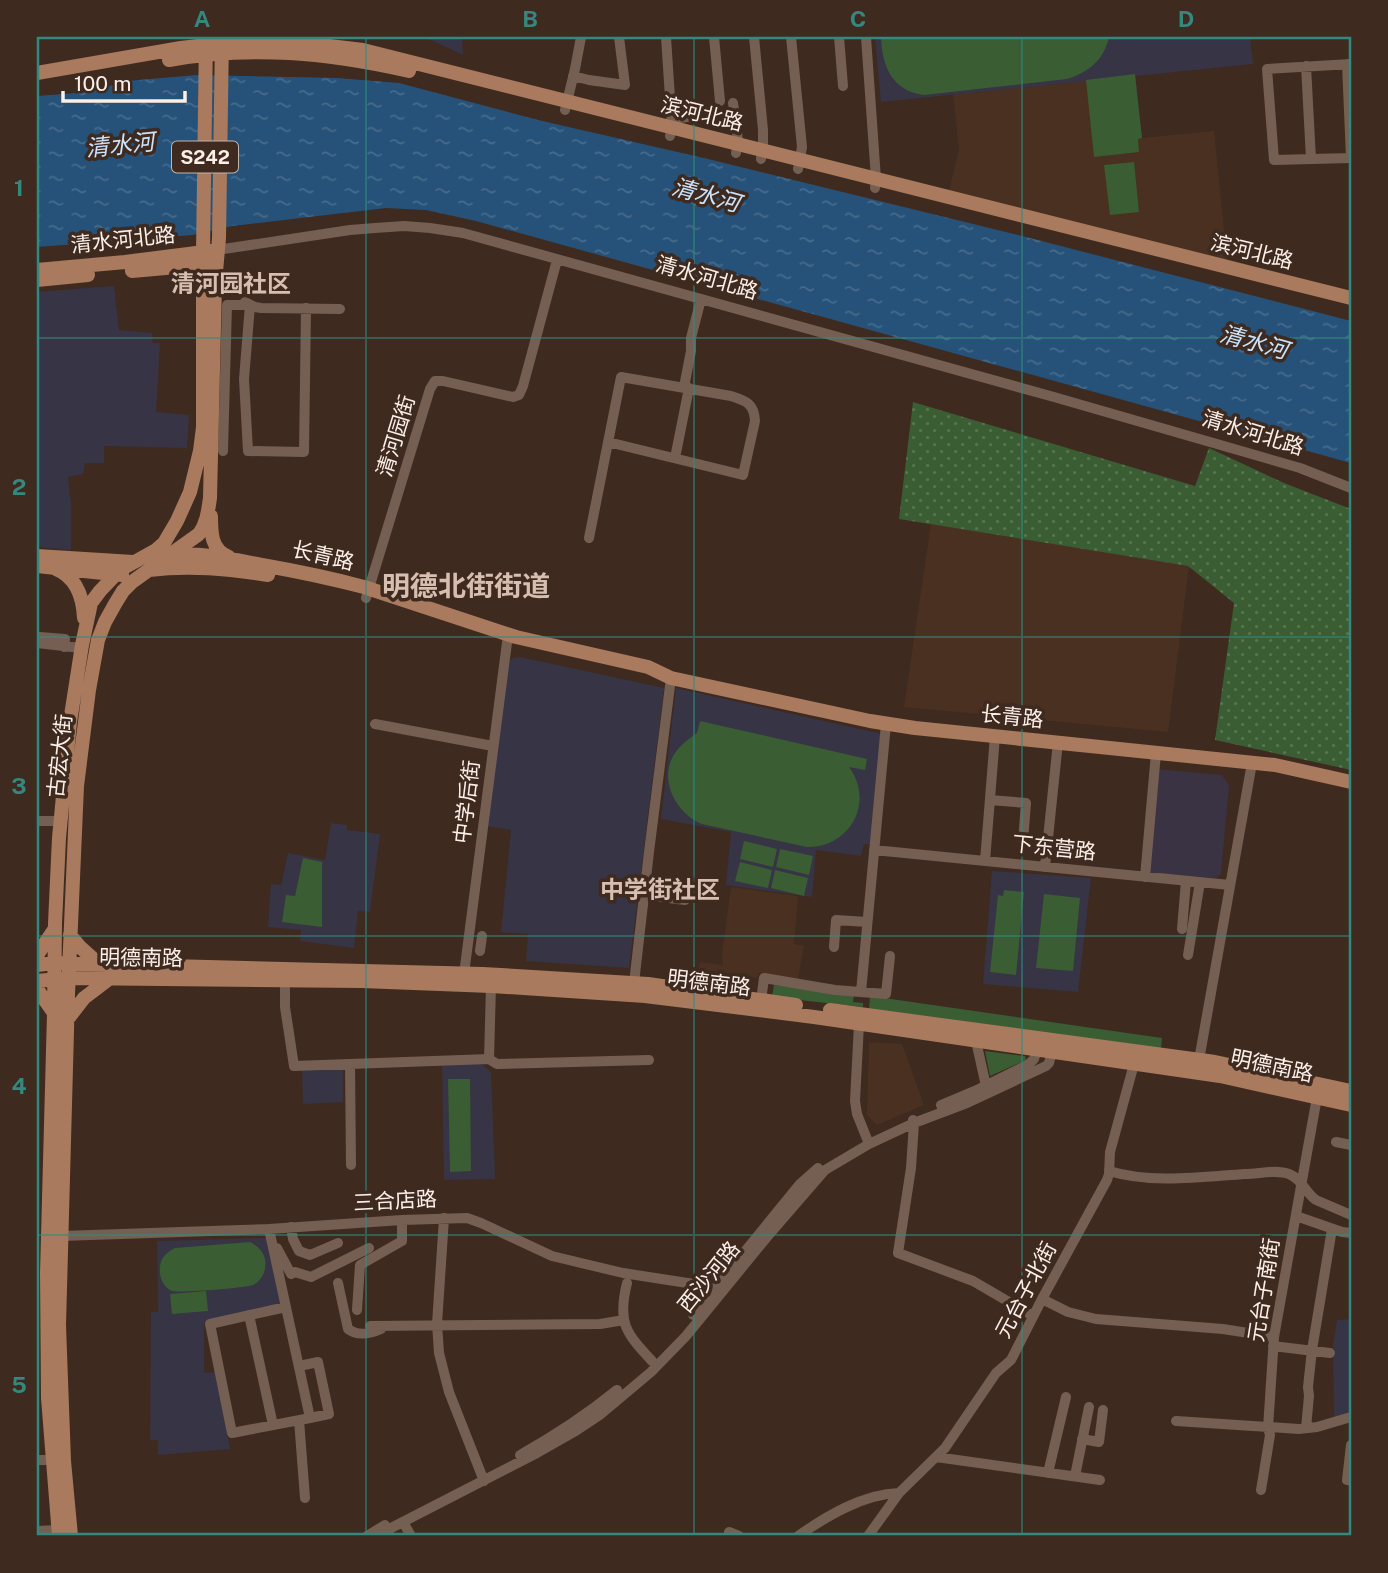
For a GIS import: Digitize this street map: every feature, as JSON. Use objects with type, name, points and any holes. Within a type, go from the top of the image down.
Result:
[{"type":"main road","name":"滨河北路","points":[[37,73],[222,44],[240,51],[362,60],[671,128],[737,149],[1351,298]]},
{"type":"main road","name":"S242","points":[[210,251],[222,44]]},
{"type":"main road","name":"滨河北路","points":[[37,82],[206,45]]},
{"type":"main road","name":"S242","points":[[206,45],[210,251]]},
{"type":"main road","name":"滨河北路","points":[[876,183],[1351,308]]},
{"type":"main road","name":"清水河北路","points":[[37,270],[210,251]]},
{"type":"main road","name":"清水河北路","points":[[37,280],[210,251]]},
{"type":"main road","name":"古宏大街","points":[[63,1534],[44,1460],[46,1368],[42,1264],[49,1235],[56,1174],[61,1017],[69,971],[77,786],[89,690],[98,640],[105,622],[123,591],[132,582],[179,552],[204,526],[210,498],[219,379],[210,251]]},
{"type":"main road","name":"古宏大街","points":[[61,1017],[54,979],[55,929],[67,749],[81,648],[91,603],[116,574],[164,543],[190,492],[202,430],[210,251]]},
{"type":"main road","points":[[210,498],[214,545],[224,556],[237,560]]},
{"type":"main road","points":[[182,511],[178,531],[179,552],[196,567]]},
{"type":"main road","name":"长青路","points":[[49,564],[134,562],[179,552],[237,560],[316,576],[507,639],[648,667],[671,678],[886,724],[1252,762],[1351,782]]},
{"type":"main road","name":"长青路","points":[[37,556],[49,564],[116,574],[185,566],[227,569],[368,593]]},
{"type":"main road","points":[[49,564],[71,577],[83,606],[85,628]]},
{"type":"main road","points":[[81,570],[96,596],[100,615],[98,640]]},
{"type":"main road","points":[[37,956],[55,929]]},
{"type":"main road","points":[[71,935],[99,964]]},
{"type":"main road","name":"明德南路","points":[[37,965],[54,963],[69,971],[109,979],[154,972],[464,974],[486,982],[645,996],[684,995],[761,1001],[1046,1044],[1199,1060],[1351,1091]]},
{"type":"main road","name":"明德南路","points":[[37,981],[54,979],[69,971],[99,964],[154,972],[285,981],[634,983],[684,995],[859,1024],[976,1041],[1046,1044],[1134,1063],[1220,1076],[1351,1105]]},
{"type":"main road","points":[[37,989],[61,1017],[109,979]]},
{"type":"main road","name":"古宏大街","points":[[49,1235],[59,1325],[64,1461],[63,1534]]},
{"type":"street","points":[[566,106],[581,37]]},
{"type":"street","points":[[573,76],[625,85],[619,37]]},
{"type":"street","points":[[666,37],[671,128],[695,116]]},
{"type":"street","points":[[714,37],[720,101]]},
{"type":"street","points":[[754,37],[763,130],[762,155]]},
{"type":"street","points":[[791,37],[802,147],[799,164]]},
{"type":"street","points":[[839,37],[843,86]]},
{"type":"street","points":[[866,37],[876,183]]},
{"type":"street","points":[[1349,64],[1351,158],[1274,160],[1267,69],[1349,64]]},
{"type":"street","points":[[1306,66],[1311,159]]},
{"type":"street","points":[[733,103],[737,149]]},
{"type":"street","name":"清水河北路","points":[[210,251],[350,230],[404,226],[463,233],[1259,456],[1300,468],[1351,488]]},
{"type":"street","name":"清河园街","points":[[368,593],[430,389],[435,381],[443,381],[513,397],[519,395],[557,260]]},
{"type":"street","points":[[675,458],[687,388],[691,338],[701,299]]},
{"type":"street","points":[[214,302],[244,302],[261,308],[340,309]]},
{"type":"street","points":[[223,451],[219,379],[227,305],[250,304]]},
{"type":"street","points":[[250,304],[244,379],[248,451],[304,452],[306,309]]},
{"type":"street","points":[[589,538],[608,442],[621,377],[738,398],[753,408],[755,421],[743,475],[608,442]]},
{"type":"street","points":[[219,379],[244,379]]},
{"type":"street","points":[[37,644],[65,639],[64,647],[81,648]]},
{"type":"street","name":"中学后街","points":[[464,974],[480,870],[507,639]]},
{"type":"street","points":[[634,983],[671,678]]},
{"type":"street","points":[[376,724],[493,746]]},
{"type":"street","points":[[860,992],[886,724]]},
{"type":"street","points":[[985,861],[995,736]]},
{"type":"street","points":[[1045,867],[1058,742]]},
{"type":"street","points":[[1145,877],[1156,753]]},
{"type":"street","points":[[1199,1060],[1252,762]]},
{"type":"street","points":[[990,800],[1026,803],[1023,841]]},
{"type":"street","points":[[37,821],[61,821]]},
{"type":"street","points":[[480,895],[480,870],[485,845]]},
{"type":"street","name":"下东营路","points":[[874,850],[1230,885]]},
{"type":"street","points":[[1182,929],[1186,881]]},
{"type":"street","points":[[1188,955],[1200,882]]},
{"type":"street","points":[[644,895],[685,900]]},
{"type":"street","points":[[834,947],[836,920],[867,922]]},
{"type":"street","points":[[468,941],[481,943]]},
{"type":"street","points":[[761,1001],[764,978],[835,990],[887,995],[890,956]]},
{"type":"street","points":[[285,981],[285,1007],[294,1066],[489,1059],[497,1064],[649,1060]]},
{"type":"street","points":[[486,982],[489,1059]]},
{"type":"street","points":[[859,1024],[855,1101],[856,1114],[868,1142]]},
{"type":"street","points":[[976,1041],[986,1086]]},
{"type":"street","name":"西沙河路","points":[[367,1536],[396,1518],[574,1432],[601,1414],[651,1372],[686,1336],[800,1184],[831,1158],[1029,1064],[1046,1044]]},
{"type":"street","name":"西沙河路","points":[[913,1120],[967,1102],[1046,1066],[1049,1063],[1046,1044]]},
{"type":"street","name":"元台子北街","points":[[868,1536],[899,1493],[945,1448],[996,1373],[1011,1360],[1107,1180],[1109,1154],[1134,1063]]},
{"type":"street","points":[[350,1064],[351,1165]]},
{"type":"street","name":"元台子南街","points":[[1261,1490],[1270,1435],[1268,1428],[1274,1341],[1317,1097]]},
{"type":"street","points":[[913,1120],[911,1168],[898,1253],[973,1281],[1033,1316]]},
{"type":"street","points":[[1336,1142],[1351,1145]]},
{"type":"street","points":[[1109,1171],[1152,1178],[1280,1172],[1302,1182],[1316,1200],[1351,1215]]},
{"type":"street","points":[[1296,1216],[1351,1233]]},
{"type":"street","points":[[444,1218],[437,1324],[439,1353],[449,1392],[483,1478]]},
{"type":"street","name":"三合店路","points":[[49,1235],[467,1218],[552,1256],[623,1273],[694,1284],[712,1298]]},
{"type":"street","points":[[358,1310],[360,1265],[402,1241],[402,1220]]},
{"type":"street","points":[[291,1227],[299,1251],[310,1255],[338,1243]]},
{"type":"street","points":[[269,1228],[282,1268],[290,1274],[295,1272],[311,1277],[369,1248]]},
{"type":"street","points":[[1306,1428],[1310,1396],[1307,1387],[1332,1228]]},
{"type":"street","points":[[275,1245],[282,1268],[286,1307],[310,1418]]},
{"type":"street","points":[[338,1283],[348,1329],[366,1334],[386,1326]]},
{"type":"street","points":[[627,1283],[623,1300],[624,1320],[630,1336],[652,1361]]},
{"type":"street","name":"西沙河路","points":[[379,1536],[483,1478],[594,1409],[652,1361],[712,1298]]},
{"type":"street","points":[[1042,1299],[1068,1312],[1096,1320],[1223,1329],[1330,1353]]},
{"type":"street","points":[[286,1307],[210,1324],[232,1433],[329,1414],[318,1362],[299,1366]]},
{"type":"street","points":[[249,1315],[273,1425]]},
{"type":"street","points":[[370,1326],[600,1324],[624,1320]]},
{"type":"street","points":[[1048,1473],[1066,1397]]},
{"type":"street","points":[[1075,1476],[1089,1407]]},
{"type":"street","points":[[1082,1439],[1098,1442],[1103,1410]]},
{"type":"street","points":[[1176,1421],[1306,1428],[1351,1417]]},
{"type":"street","points":[[299,1420],[304,1498]]},
{"type":"street","points":[[1351,1445],[1347,1480],[1351,1480]]},
{"type":"street","points":[[936,1457],[1100,1480]]},
{"type":"street","points":[[798,1536],[834,1513],[862,1501],[889,1493],[899,1493]]},
{"type":"street","points":[[404,1522],[411,1536]]},
{"type":"street","points":[[37,1531],[63,1534]]},
{"type":"shaded area","points":[[421,37],[462,37],[463,55],[431,40]]},
{"type":"shaded area","points":[[875,37],[1250,37],[1253,64],[881,102]]},
{"type":"shaded area","points":[[1135,74],[1142,138],[1214,131],[1227,260],[948,195],[959,149],[953,94]]},
{"type":"shaded area","points":[[114,286],[119,330],[152,333],[153,343],[160,343],[156,412],[189,415],[187,448],[104,446],[104,463],[85,463],[83,474],[68,477],[71,550],[37,547],[37,292]]},
{"type":"shaded area","points":[[931,524],[1189,566],[1168,732],[904,707]]},
{"type":"shaded area","points":[[520,657],[664,688],[629,968],[526,961],[528,934],[501,932],[511,830],[487,826],[509,662]]},
{"type":"shaded area","points":[[676,688],[882,734],[871,844],[864,844],[861,856],[816,850],[812,897],[726,885],[731,832],[661,819]]},
{"type":"shaded area","points":[[1157,769],[1222,775],[1229,785],[1221,874],[1216,878],[1149,873]]},
{"type":"shaded area","points":[[331,823],[347,825],[347,830],[380,834],[370,912],[358,911],[354,948],[300,941],[301,930],[268,927],[271,884],[281,885],[288,853],[325,860]]},
{"type":"shaded area","points":[[992,871],[1091,878],[1078,992],[983,984]]},
{"type":"shaded area","points":[[731,887],[798,896],[794,944],[804,946],[798,979],[758,973],[757,978],[723,974],[722,979],[698,976],[700,962],[723,965],[722,954]]},
{"type":"shaded area","points":[[869,1042],[902,1044],[924,1105],[877,1125],[867,1115]]},
{"type":"shaded area","points":[[442,1062],[480,1062],[491,1072],[495,1179],[444,1180]]},
{"type":"shaded area","points":[[302,1069],[343,1069],[343,1102],[303,1104]]},
{"type":"shaded area","points":[[267,1238],[281,1306],[204,1323],[204,1373],[217,1372],[230,1449],[158,1455],[158,1440],[150,1440],[151,1312],[158,1312],[157,1241]]},
{"type":"shaded area","points":[[1351,1319],[1351,1413],[1334,1418],[1333,1346],[1337,1320]]},
{"type":"green space","points":[[881,37],[1109,37],[1107,45],[1094,64],[1067,79],[924,95],[904,88],[891,75],[884,58]]},
{"type":"green space","points":[[1135,74],[1142,138],[1138,139],[1139,152],[1094,157],[1086,80]]},
{"type":"green space","points":[[1134,162],[1139,212],[1110,215],[1104,165]]},
{"type":"green space","points":[[913,402],[1195,486],[1209,448],[1284,483],[1351,509],[1351,770],[1215,740],[1234,603],[1188,566],[899,519]]},
{"type":"green space","points":[[700,721],[867,759],[865,770],[849,767],[859,794],[854,820],[835,840],[807,847],[702,824],[693,819],[678,805],[669,786],[668,776],[673,756],[697,733]]},
{"type":"green space","points":[[744,841],[777,849],[773,867],[740,859]]},
{"type":"green space","points":[[780,849],[813,856],[809,875],[776,867]]},
{"type":"green space","points":[[303,858],[322,862],[322,927],[282,922],[286,895],[295,896]]},
{"type":"green space","points":[[740,862],[772,870],[768,888],[735,881]]},
{"type":"green space","points":[[775,870],[808,878],[804,896],[771,888]]},
{"type":"green space","points":[[1004,890],[1024,892],[1016,975],[990,972],[998,895],[1003,896]]},
{"type":"green space","points":[[1044,894],[1080,898],[1073,971],[1036,968]]},
{"type":"green space","points":[[774,985],[854,995],[853,1002],[863,1003],[863,1007],[772,997]]},
{"type":"green space","points":[[870,996],[1162,1038],[1161,1049],[869,1009]]},
{"type":"green space","points":[[985,1051],[1025,1056],[1026,1060],[990,1076]]},
{"type":"green space","points":[[448,1079],[470,1079],[471,1171],[450,1172]]},
{"type":"green space","points":[[250,1242],[261,1250],[265,1261],[263,1275],[253,1285],[172,1291],[162,1281],[161,1261],[175,1248]]},
{"type":"green space","points":[[206,1291],[208,1311],[172,1314],[170,1294]]},
{"type":"water","name":"清水河","points":[[197,75],[337,78],[399,83],[538,120],[1026,237],[1351,321],[1351,463],[476,221],[426,210],[386,208],[232,226],[193,235],[37,247],[37,96],[89,92],[127,81]]},
{"type":"district","name":"清河园社区","points":[[231,284]]},
{"type":"district","name":"明德北街街道","points":[[466,586]]},
{"type":"district","name":"中学街社区","points":[[660,890]]}]
